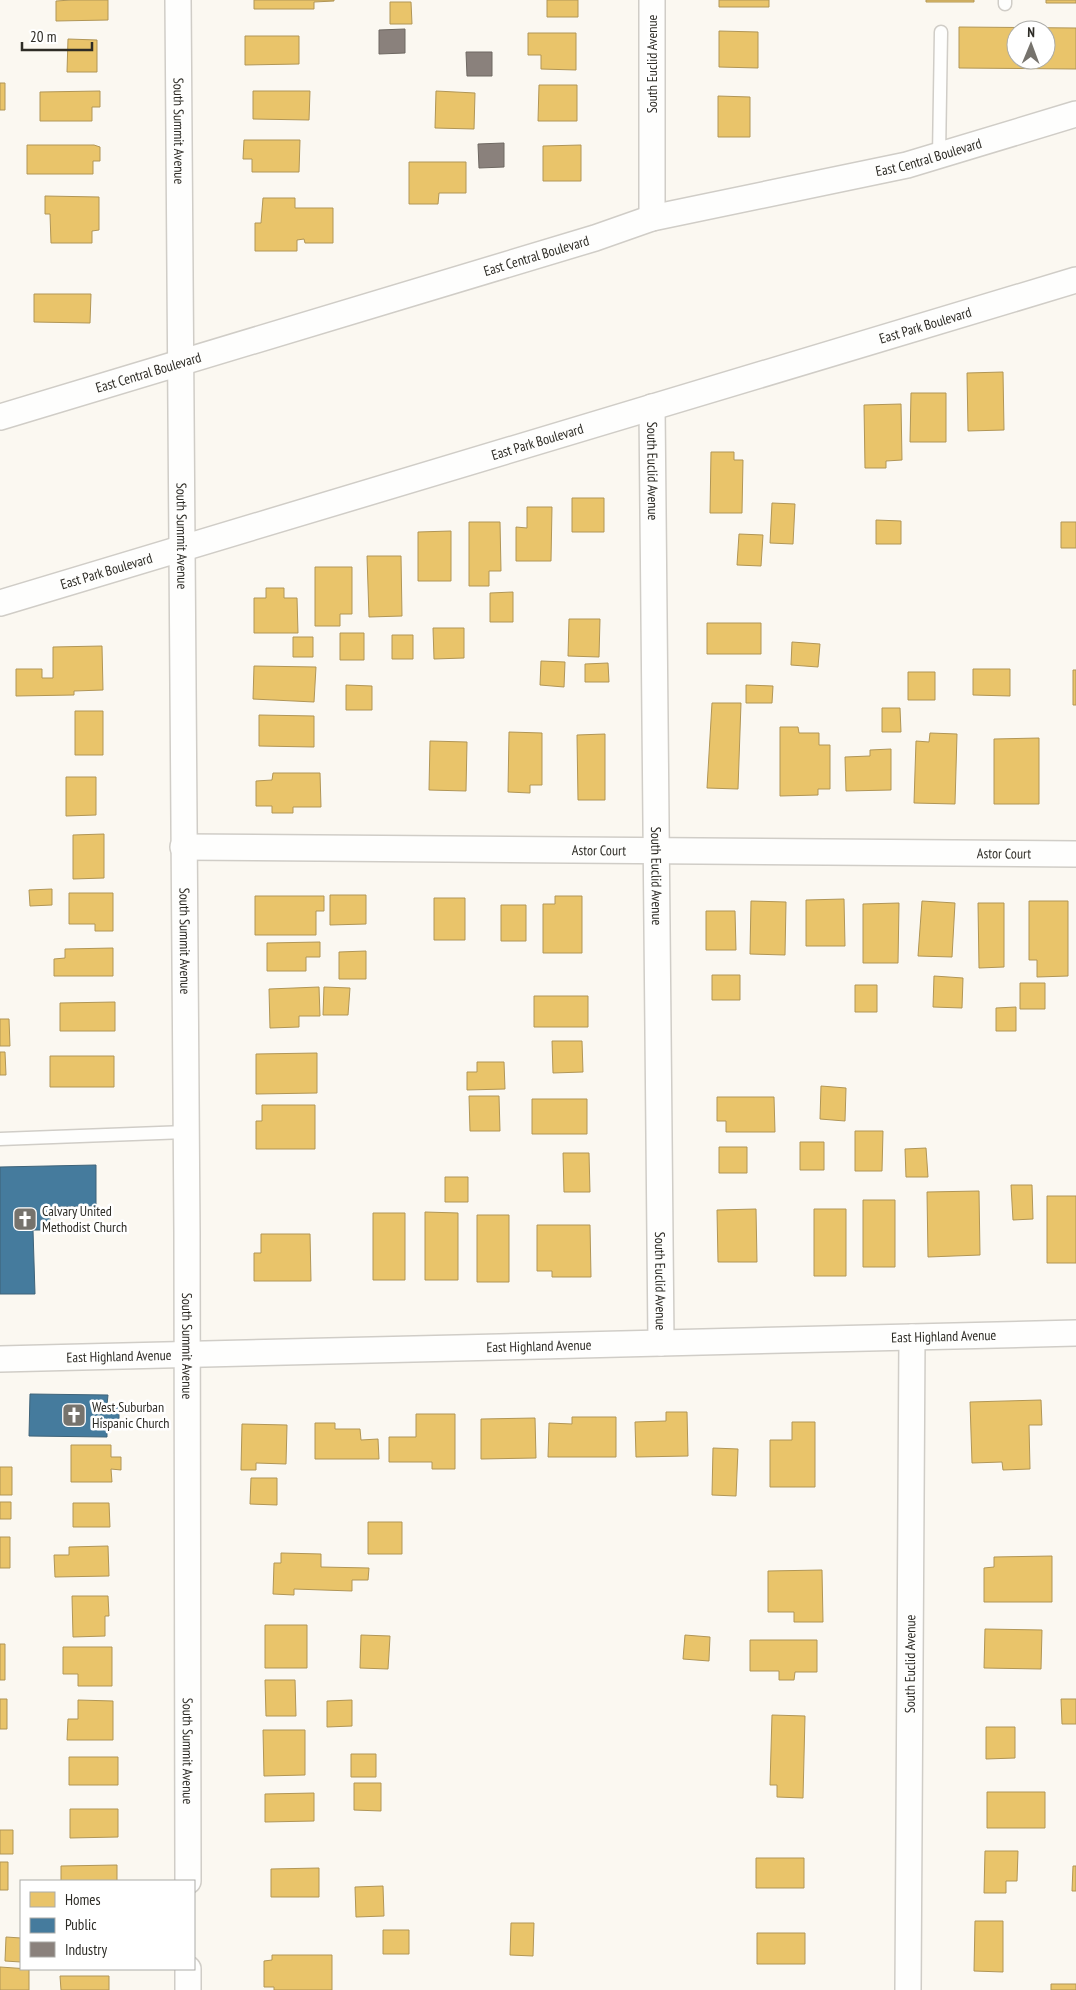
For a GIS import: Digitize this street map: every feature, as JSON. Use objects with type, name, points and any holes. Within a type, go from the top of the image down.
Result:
[{"type":"street","name":"South Summit Avenue","points":[[178,0],[186,1132],[188,1880]]},
{"type":"street","name":"South Euclid Avenue","points":[[652,0],[652,218]]},
{"type":"street","name":"East Central Boulevard","points":[[0,417],[595,238],[652,218],[907,165],[1076,114]]},
{"type":"street","name":"East Park Boulevard","points":[[0,603],[1076,280]]},
{"type":"street","name":"South Euclid Avenue","points":[[652,408],[661,1343]]},
{"type":"street","name":"Astor Court","points":[[183,848],[1076,854]]},
{"type":"street","name":"East Highland Avenue","points":[[0,1359],[1076,1334]]},
{"type":"street","name":"South Euclid Avenue","points":[[908,1990],[912,1338]]},
{"type":"street","points":[[188,1970],[188,1990]]},
{"type":"lane","points":[[939,156],[941,32]]},
{"type":"lane","points":[[0,1139],[186,1132]]},
{"type":"building: Homes","points":[[108,0],[108,20],[56,21],[56,1]]},
{"type":"building: Homes","points":[[254,0],[334,1],[314,2],[314,9],[254,9]]},
{"type":"building: Homes","points":[[547,0],[578,0],[578,17],[547,17]]},
{"type":"building: Homes","points":[[719,0],[769,0],[769,7],[719,7]]},
{"type":"building: Homes","points":[[926,0],[974,0],[974,2],[926,2]]},
{"type":"building: Homes","points":[[1046,0],[1076,0],[1076,3],[1046,3]]},
{"type":"building: Homes","points":[[390,2],[411,2],[412,24],[390,24]]},
{"type":"building: Homes","points":[[959,27],[1006,27],[1006,68],[959,68]]},
{"type":"building: Homes","points":[[1056,28],[1076,28],[1076,69],[1056,69]]},
{"type":"building: Homes","points":[[719,31],[758,32],[758,68],[719,67]]},
{"type":"building: Homes","points":[[528,33],[576,33],[576,70],[541,69],[541,55],[528,55]]},
{"type":"building: Homes","points":[[245,36],[299,36],[299,64],[245,65]]},
{"type":"building: Homes","points":[[68,39],[97,40],[97,72],[67,72]]},
{"type":"building: Homes","points":[[0,83],[5,83],[5,110],[0,110]]},
{"type":"building: Homes","points":[[539,85],[577,85],[577,121],[538,121]]},
{"type":"building: Homes","points":[[100,91],[100,107],[92,107],[92,121],[40,121],[40,92]]},
{"type":"building: Homes","points":[[253,91],[310,91],[309,120],[253,119]]},
{"type":"building: Homes","points":[[436,91],[475,93],[474,129],[435,128]]},
{"type":"building: Homes","points":[[718,96],[750,97],[750,137],[718,137]]},
{"type":"building: Homes","points":[[244,140],[300,140],[299,172],[252,172],[252,159],[243,159]]},
{"type":"building: Homes","points":[[27,145],[94,145],[100,147],[100,161],[93,161],[93,174],[27,174]]},
{"type":"building: Homes","points":[[581,145],[581,181],[543,181],[543,146]]},
{"type":"building: Homes","points":[[409,162],[466,162],[466,193],[439,193],[438,204],[409,204]]},
{"type":"building: Homes","points":[[45,196],[99,197],[99,230],[92,231],[92,243],[51,243],[50,214],[45,214]]},
{"type":"building: Homes","points":[[263,198],[295,198],[295,208],[333,208],[333,243],[305,243],[304,239],[297,240],[297,251],[255,251],[255,223],[261,223]]},
{"type":"building: Homes","points":[[34,294],[91,294],[90,323],[34,322]]},
{"type":"building: Homes","points":[[1003,372],[1004,430],[968,431],[967,373]]},
{"type":"building: Homes","points":[[911,393],[946,393],[946,442],[910,442]]},
{"type":"building: Homes","points":[[901,404],[902,460],[886,461],[886,468],[865,468],[864,405]]},
{"type":"building: Homes","points":[[711,452],[734,452],[734,460],[743,460],[742,513],[710,513]]},
{"type":"building: Homes","points":[[572,498],[604,498],[604,532],[572,532]]},
{"type":"building: Homes","points":[[772,503],[795,504],[793,544],[770,543]]},
{"type":"building: Homes","points":[[527,507],[552,507],[551,561],[516,561],[516,527],[527,528]]},
{"type":"building: Homes","points":[[876,520],[901,521],[901,544],[876,544]]},
{"type":"building: Homes","points":[[469,522],[500,522],[501,571],[489,571],[489,586],[469,586]]},
{"type":"building: Homes","points":[[1061,522],[1076,522],[1076,548],[1061,548]]},
{"type":"building: Homes","points":[[451,531],[451,581],[418,581],[418,532]]},
{"type":"building: Homes","points":[[739,534],[763,535],[761,566],[737,565]]},
{"type":"building: Homes","points":[[367,556],[401,556],[402,616],[369,617]]},
{"type":"building: Homes","points":[[315,567],[352,567],[352,614],[340,614],[340,626],[315,626]]},
{"type":"building: Homes","points":[[266,588],[284,588],[284,598],[297,598],[298,633],[254,633],[254,598],[266,598]]},
{"type":"building: Homes","points":[[513,592],[513,622],[490,622],[490,593]]},
{"type":"building: Homes","points":[[569,619],[600,619],[599,657],[568,656]]},
{"type":"building: Homes","points":[[707,623],[761,623],[761,654],[707,654]]},
{"type":"building: Homes","points":[[433,628],[464,628],[464,658],[434,659]]},
{"type":"building: Homes","points":[[340,633],[364,633],[364,660],[340,660]]},
{"type":"building: Homes","points":[[392,635],[413,635],[413,659],[392,659]]},
{"type":"building: Homes","points":[[293,637],[313,637],[313,657],[293,657]]},
{"type":"building: Homes","points":[[792,642],[820,644],[818,667],[791,665]]},
{"type":"building: Homes","points":[[102,646],[103,690],[74,691],[74,695],[16,696],[16,669],[42,669],[42,678],[53,678],[53,647]]},
{"type":"building: Homes","points":[[541,661],[565,662],[564,687],[540,685]]},
{"type":"building: Homes","points":[[608,663],[609,682],[585,682],[585,664]]},
{"type":"building: Homes","points":[[254,666],[316,667],[314,702],[253,699]]},
{"type":"building: Homes","points":[[973,669],[1010,669],[1010,696],[973,695]]},
{"type":"building: Homes","points":[[1073,670],[1076,670],[1076,705],[1073,705]]},
{"type":"building: Homes","points":[[908,672],[935,672],[935,700],[908,700]]},
{"type":"building: Homes","points":[[346,685],[372,686],[372,710],[346,710]]},
{"type":"building: Homes","points":[[746,685],[773,686],[772,703],[746,703]]},
{"type":"building: Homes","points":[[712,703],[741,703],[738,789],[707,788]]},
{"type":"building: Homes","points":[[882,708],[900,708],[901,732],[882,732]]},
{"type":"building: Homes","points":[[75,711],[103,711],[103,755],[75,755]]},
{"type":"building: Homes","points":[[259,715],[314,716],[314,747],[259,746]]},
{"type":"building: Homes","points":[[780,727],[798,727],[799,733],[819,733],[819,745],[830,745],[830,789],[818,789],[818,795],[780,796]]},
{"type":"building: Homes","points":[[509,732],[542,733],[542,785],[530,785],[530,793],[508,792]]},
{"type":"building: Homes","points":[[930,733],[957,734],[955,804],[914,803],[916,741],[929,742]]},
{"type":"building: Homes","points":[[605,734],[605,800],[578,800],[577,735]]},
{"type":"building: Homes","points":[[1039,738],[1039,804],[994,804],[994,739]]},
{"type":"building: Homes","points":[[430,741],[467,742],[466,791],[429,790]]},
{"type":"building: Homes","points":[[891,749],[891,790],[846,791],[845,757],[870,756],[870,750]]},
{"type":"building: Homes","points":[[273,773],[320,773],[321,807],[293,807],[293,813],[272,813],[272,806],[256,806],[256,781],[272,780]]},
{"type":"building: Homes","points":[[66,777],[96,777],[96,815],[66,816]]},
{"type":"building: Homes","points":[[104,834],[104,878],[73,879],[73,835]]},
{"type":"building: Homes","points":[[52,889],[52,905],[30,906],[29,890]]},
{"type":"building: Homes","points":[[69,893],[113,893],[113,931],[95,931],[95,924],[69,924]]},
{"type":"building: Homes","points":[[330,895],[366,895],[366,924],[330,925]]},
{"type":"building: Homes","points":[[255,896],[324,896],[324,911],[316,911],[316,935],[255,935]]},
{"type":"building: Homes","points":[[555,896],[582,896],[582,953],[543,953],[543,904],[555,904]]},
{"type":"building: Homes","points":[[434,898],[465,898],[465,940],[434,940]]},
{"type":"building: Homes","points":[[844,899],[845,946],[806,946],[806,900]]},
{"type":"building: Homes","points":[[751,901],[786,902],[785,955],[750,954]]},
{"type":"building: Homes","points":[[922,901],[955,903],[952,957],[918,956]]},
{"type":"building: Homes","points":[[1029,901],[1068,901],[1068,976],[1037,977],[1037,960],[1029,960]]},
{"type":"building: Homes","points":[[899,903],[898,963],[863,963],[863,904]]},
{"type":"building: Homes","points":[[978,903],[1004,903],[1004,967],[979,968]]},
{"type":"building: Homes","points":[[501,905],[526,905],[526,941],[501,941]]},
{"type":"building: Homes","points":[[706,911],[735,911],[736,950],[706,950]]},
{"type":"building: Homes","points":[[320,942],[320,957],[306,957],[306,971],[267,971],[267,943]]},
{"type":"building: Homes","points":[[113,948],[113,976],[54,976],[54,959],[65,958],[65,949]]},
{"type":"building: Homes","points":[[366,951],[366,979],[339,979],[339,952]]},
{"type":"building: Homes","points":[[712,975],[740,975],[740,1000],[712,1000]]},
{"type":"building: Homes","points":[[934,976],[963,978],[962,1008],[933,1007]]},
{"type":"building: Homes","points":[[1020,983],[1045,983],[1045,1009],[1020,1009]]},
{"type":"building: Homes","points":[[855,985],[877,985],[877,1012],[855,1012]]},
{"type":"building: Homes","points":[[319,987],[320,1016],[299,1016],[299,1027],[270,1028],[269,989]]},
{"type":"building: Homes","points":[[324,987],[350,988],[348,1015],[323,1015]]},
{"type":"building: Homes","points":[[534,996],[588,996],[588,1027],[534,1027]]},
{"type":"building: Homes","points":[[115,1002],[115,1031],[60,1031],[60,1003]]},
{"type":"building: Homes","points":[[1016,1007],[1016,1031],[996,1031],[996,1008]]},
{"type":"building: Homes","points":[[0,1019],[9,1019],[10,1046],[0,1046]]},
{"type":"building: Homes","points":[[552,1041],[582,1041],[583,1072],[553,1073]]},
{"type":"building: Homes","points":[[0,1052],[5,1052],[6,1075],[0,1075]]},
{"type":"building: Homes","points":[[317,1053],[317,1093],[256,1094],[256,1054]]},
{"type":"building: Homes","points":[[50,1056],[114,1056],[114,1087],[50,1087]]},
{"type":"building: Homes","points":[[477,1062],[504,1062],[505,1089],[467,1090],[467,1072],[477,1072]]},
{"type":"building: Homes","points":[[821,1086],[846,1088],[845,1121],[820,1119]]},
{"type":"building: Homes","points":[[469,1096],[499,1096],[500,1131],[470,1131]]},
{"type":"building: Homes","points":[[717,1097],[774,1097],[775,1132],[726,1132],[726,1121],[717,1121]]},
{"type":"building: Homes","points":[[532,1099],[587,1099],[587,1134],[532,1134]]},
{"type":"building: Homes","points":[[262,1105],[315,1105],[315,1149],[256,1149],[256,1121],[262,1121]]},
{"type":"building: Homes","points":[[855,1131],[883,1131],[882,1171],[855,1171]]},
{"type":"building: Homes","points":[[800,1142],[824,1142],[824,1170],[800,1170]]},
{"type":"building: Homes","points":[[719,1147],[747,1147],[747,1173],[719,1173]]},
{"type":"building: Homes","points":[[926,1148],[928,1177],[906,1177],[905,1149]]},
{"type":"building: Homes","points":[[563,1153],[589,1153],[590,1192],[564,1192]]},
{"type":"building: Homes","points":[[445,1177],[468,1177],[468,1202],[445,1202]]},
{"type":"building: Homes","points":[[1011,1185],[1032,1185],[1033,1219],[1013,1220]]},
{"type":"building: Homes","points":[[979,1191],[980,1255],[928,1257],[927,1192]]},
{"type":"building: Homes","points":[[1047,1196],[1076,1196],[1076,1263],[1047,1263]]},
{"type":"building: Homes","points":[[863,1200],[895,1200],[895,1267],[863,1267]]},
{"type":"building: Homes","points":[[756,1209],[757,1262],[718,1262],[717,1210]]},
{"type":"building: Homes","points":[[814,1209],[846,1209],[846,1276],[814,1276]]},
{"type":"building: Homes","points":[[425,1212],[458,1213],[458,1280],[425,1280]]},
{"type":"building: Homes","points":[[373,1213],[405,1213],[405,1280],[373,1280]]},
{"type":"building: Homes","points":[[477,1215],[509,1215],[509,1282],[477,1282]]},
{"type":"building: Homes","points":[[537,1225],[590,1225],[591,1277],[552,1277],[552,1271],[537,1271]]},
{"type":"building: Homes","points":[[261,1234],[310,1234],[311,1281],[254,1281],[254,1253],[261,1253]]},
{"type":"building: Homes","points":[[1041,1400],[1042,1425],[1029,1425],[1030,1469],[1003,1470],[1002,1462],[972,1463],[970,1402]]},
{"type":"building: Homes","points":[[666,1412],[687,1412],[688,1456],[636,1457],[635,1422],[666,1421]]},
{"type":"building: Homes","points":[[416,1414],[455,1414],[455,1469],[432,1469],[432,1462],[389,1462],[389,1437],[416,1437]]},
{"type":"building: Homes","points":[[572,1417],[616,1417],[616,1457],[548,1457],[549,1423],[572,1424]]},
{"type":"building: Homes","points":[[535,1418],[536,1458],[481,1459],[481,1419]]},
{"type":"building: Homes","points":[[792,1422],[815,1422],[815,1487],[770,1487],[770,1440],[792,1440]]},
{"type":"building: Homes","points":[[315,1423],[335,1423],[335,1429],[360,1429],[361,1440],[378,1439],[379,1459],[315,1459]]},
{"type":"building: Homes","points":[[242,1424],[287,1425],[286,1464],[256,1463],[256,1470],[241,1470]]},
{"type":"building: Homes","points":[[71,1445],[111,1445],[111,1457],[121,1457],[121,1470],[111,1469],[112,1482],[71,1482]]},
{"type":"building: Homes","points":[[713,1448],[738,1449],[736,1496],[712,1495]]},
{"type":"building: Homes","points":[[0,1467],[12,1467],[12,1495],[0,1495]]},
{"type":"building: Homes","points":[[251,1478],[277,1478],[277,1505],[250,1504]]},
{"type":"building: Homes","points":[[0,1502],[11,1502],[11,1519],[0,1519]]},
{"type":"building: Homes","points":[[73,1503],[109,1503],[110,1527],[73,1527]]},
{"type":"building: Homes","points":[[368,1522],[402,1522],[402,1554],[368,1554]]},
{"type":"building: Homes","points":[[0,1537],[10,1537],[10,1568],[0,1568]]},
{"type":"building: Homes","points":[[108,1546],[109,1576],[55,1577],[54,1555],[69,1555],[69,1547]]},
{"type":"building: Homes","points":[[281,1553],[321,1554],[321,1567],[369,1568],[368,1580],[352,1580],[352,1591],[294,1589],[294,1595],[273,1594],[274,1563],[281,1563]]},
{"type":"building: Homes","points":[[1052,1556],[1052,1602],[984,1602],[984,1568],[994,1567],[994,1557]]},
{"type":"building: Homes","points":[[822,1570],[823,1622],[794,1622],[794,1612],[768,1612],[768,1571]]},
{"type":"building: Homes","points":[[72,1596],[108,1596],[109,1616],[105,1616],[105,1636],[73,1637]]},
{"type":"building: Homes","points":[[265,1625],[307,1625],[307,1668],[265,1668]]},
{"type":"building: Homes","points":[[985,1629],[1042,1630],[1041,1669],[984,1668]]},
{"type":"building: Homes","points":[[361,1635],[390,1636],[388,1669],[360,1668]]},
{"type":"building: Homes","points":[[685,1635],[710,1637],[709,1661],[683,1659]]},
{"type":"building: Homes","points":[[750,1640],[817,1640],[817,1672],[795,1672],[794,1680],[779,1680],[779,1671],[750,1671]]},
{"type":"building: Homes","points":[[0,1644],[5,1644],[5,1680],[0,1680]]},
{"type":"building: Homes","points":[[63,1647],[112,1647],[112,1686],[78,1686],[78,1674],[63,1674]]},
{"type":"building: Homes","points":[[265,1680],[295,1680],[296,1716],[266,1716]]},
{"type":"building: Homes","points":[[0,1699],[7,1699],[7,1729],[0,1729]]},
{"type":"building: Homes","points":[[1061,1699],[1076,1699],[1076,1724],[1062,1724]]},
{"type":"building: Homes","points":[[78,1700],[113,1701],[113,1740],[67,1740],[68,1719],[78,1719]]},
{"type":"building: Homes","points":[[352,1700],[352,1726],[327,1727],[327,1701]]},
{"type":"building: Homes","points":[[772,1715],[805,1716],[803,1798],[777,1797],[777,1785],[770,1785]]},
{"type":"building: Homes","points":[[986,1727],[1015,1727],[1015,1758],[986,1759]]},
{"type":"building: Homes","points":[[263,1730],[305,1730],[305,1775],[264,1776]]},
{"type":"building: Homes","points":[[351,1754],[376,1754],[376,1777],[351,1777]]},
{"type":"building: Homes","points":[[69,1757],[118,1757],[118,1785],[69,1785]]},
{"type":"building: Homes","points":[[354,1783],[381,1783],[381,1811],[354,1810]]},
{"type":"building: Homes","points":[[987,1792],[1045,1792],[1045,1828],[987,1828]]},
{"type":"building: Homes","points":[[314,1793],[314,1821],[265,1822],[265,1794]]},
{"type":"building: Homes","points":[[70,1809],[118,1809],[118,1837],[70,1838]]},
{"type":"building: Homes","points":[[0,1830],[13,1830],[13,1854],[0,1854]]},
{"type":"building: Homes","points":[[985,1851],[1018,1851],[1017,1881],[1006,1881],[1006,1893],[984,1893]]},
{"type":"building: Homes","points":[[756,1858],[804,1858],[804,1888],[756,1888]]},
{"type":"building: Homes","points":[[0,1862],[8,1862],[8,1890],[0,1890]]},
{"type":"building: Homes","points":[[117,1865],[117,1880],[61,1880],[61,1866]]},
{"type":"building: Homes","points":[[1073,1866],[1076,1866],[1076,1891],[1072,1891]]},
{"type":"building: Homes","points":[[319,1868],[319,1897],[271,1897],[271,1869]]},
{"type":"building: Homes","points":[[383,1886],[384,1916],[356,1917],[355,1887]]},
{"type":"building: Homes","points":[[975,1921],[1003,1921],[1003,1972],[974,1971]]},
{"type":"building: Homes","points":[[511,1923],[534,1923],[533,1956],[510,1955]]},
{"type":"building: Homes","points":[[383,1930],[409,1930],[409,1954],[383,1954]]},
{"type":"building: Homes","points":[[757,1933],[805,1933],[805,1964],[757,1964]]},
{"type":"building: Homes","points":[[6,1937],[20,1938],[20,1962],[5,1961]]},
{"type":"building: Homes","points":[[272,1955],[332,1955],[332,1990],[274,1990],[274,1987],[264,1987],[264,1961],[272,1960]]},
{"type":"building: Homes","points":[[0,1967],[29,1970],[29,1990],[0,1990]]},
{"type":"building: Homes","points":[[60,1976],[109,1976],[109,1990],[61,1990]]},
{"type":"building: Homes","points":[[1051,1984],[1076,1984],[1076,1990],[1051,1990]]},
{"type":"building: Public","name":"Calvary United Methodist Church","points":[[96,1165],[96,1206],[50,1207],[50,1230],[33,1230],[35,1294],[0,1294],[0,1167]]},
{"type":"building: Public","name":"West Suburban Hispanic Church","points":[[30,1394],[108,1395],[107,1405],[119,1405],[119,1426],[107,1426],[107,1437],[29,1436]]},
{"type":"building: Industry","points":[[405,29],[405,53],[379,54],[379,30]]},
{"type":"building: Industry","points":[[466,52],[492,52],[492,76],[467,76]]},
{"type":"building: Industry","points":[[504,143],[504,167],[479,168],[478,144]]},
{"type":"place","name":"Calvary United Methodist Church","points":[[25,1219]]},
{"type":"place","name":"West Suburban Hispanic Church","points":[[74,1415]]}]
